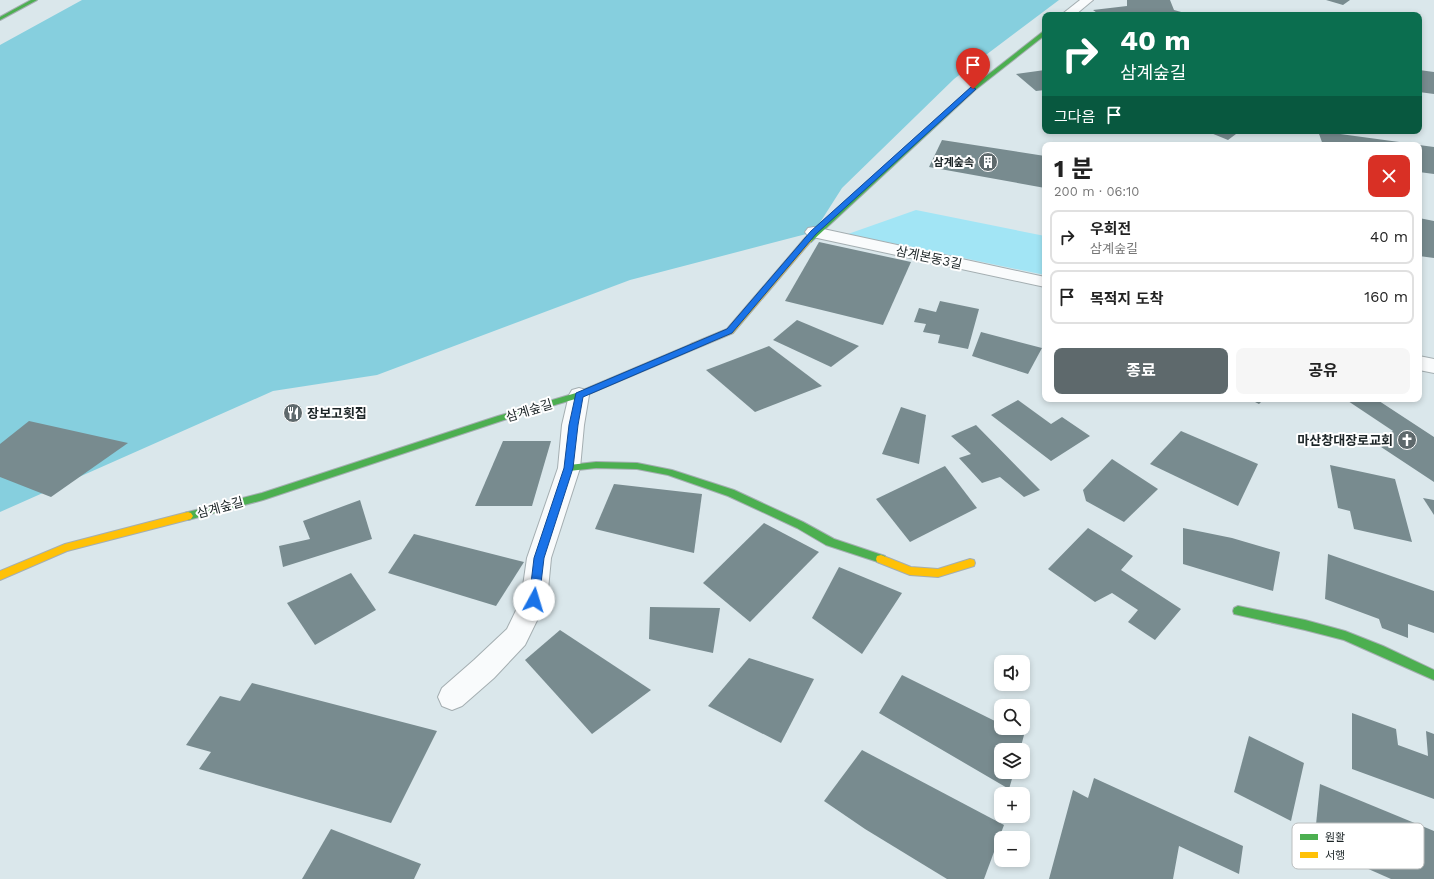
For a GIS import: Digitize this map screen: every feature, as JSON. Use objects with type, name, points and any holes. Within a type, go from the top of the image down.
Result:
[{"type":"street","points":[[0,19],[35,0]]},
{"type":"street","points":[[1071,12],[1087,0]]},
{"type":"street","name":"삼계숲길","points":[[0,576],[65,548],[263,496],[501,418],[579,395],[730,331],[814,232],[973,89],[1042,34]]},
{"type":"street","name":"삼계본동3길","points":[[814,232],[1042,281]]},
{"type":"street","points":[[1422,364],[1434,366]]},
{"type":"street","points":[[452,697],[484,669],[516,637],[534,600],[539,558],[569,468],[573,425],[579,395]]},
{"type":"street","points":[[569,468],[596,465],[637,466],[676,474],[731,493],[800,525],[830,542],[882,559],[910,571],[938,573],[970,563]]},
{"type":"street","points":[[1238,611],[1282,619],[1331,632],[1396,657],[1434,675]]},
{"type":"shaded area","points":[[82,0],[1059,0],[954,79],[842,188],[814,232],[630,280],[377,375],[273,391],[0,512],[0,45]]},
{"type":"shaded area","points":[[916,210],[1042,235],[1042,274],[848,234]]},
{"type":"building","points":[[1127,0],[1170,0],[1174,10],[1181,12],[1096,12],[1093,10],[1127,6]]},
{"type":"building","points":[[1326,0],[1350,0],[1343,5]]},
{"type":"building","points":[[1042,70],[1042,90],[1036,91],[1016,74]]},
{"type":"building","points":[[1422,70],[1434,72],[1434,94],[1422,92]]},
{"type":"building","points":[[1213,134],[1236,134],[1228,140]]},
{"type":"building","points":[[1319,134],[1340,134],[1399,142],[1322,142]]},
{"type":"building","name":"삼계숲속","points":[[942,140],[1042,156],[1042,187],[929,167]]},
{"type":"building","points":[[1422,145],[1434,147],[1434,174],[1422,172]]},
{"type":"building","points":[[1422,219],[1434,221],[1434,258],[1422,256]]},
{"type":"building","points":[[819,242],[911,262],[883,325],[785,301]]},
{"type":"building","points":[[940,301],[979,309],[968,349],[938,343],[940,335],[923,332],[926,324],[914,322],[919,308],[936,312]]},
{"type":"building","points":[[797,320],[859,346],[831,367],[773,340]]},
{"type":"building","points":[[981,332],[1042,348],[1028,374],[972,356]]},
{"type":"building","points":[[769,346],[822,386],[755,412],[706,370]]},
{"type":"building","points":[[1018,400],[1051,424],[1062,417],[1090,436],[1051,461],[991,415]]},
{"type":"building","name":"마산창대장로교회","points":[[1350,402],[1381,402],[1434,437],[1434,482],[1375,443],[1393,431]]},
{"type":"building","points":[[901,407],[926,415],[919,464],[882,454]]},
{"type":"building","points":[[29,421],[128,443],[51,497],[0,477],[0,444]]},
{"type":"building","points":[[976,425],[1040,490],[1024,497],[1000,477],[982,483],[959,458],[971,454],[951,436]]},
{"type":"building","points":[[1181,431],[1258,464],[1238,506],[1150,464]]},
{"type":"building","points":[[503,441],[551,441],[532,506],[475,506]]},
{"type":"building","points":[[1112,459],[1158,489],[1124,522],[1086,501],[1083,490]]},
{"type":"building","points":[[1330,465],[1395,479],[1412,542],[1354,529],[1350,511],[1338,508]]},
{"type":"building","points":[[945,466],[977,508],[910,542],[876,499]]},
{"type":"building","points":[[614,484],[702,494],[694,553],[595,529]]},
{"type":"building","points":[[1423,498],[1434,500],[1434,515]]},
{"type":"building","points":[[360,500],[372,539],[283,567],[279,546],[310,539],[303,521]]},
{"type":"building","points":[[764,523],[819,552],[750,622],[703,583]]},
{"type":"building","points":[[1088,528],[1133,556],[1121,570],[1181,609],[1155,640],[1128,622],[1138,610],[1112,593],[1095,602],[1048,569]]},
{"type":"building","points":[[1183,528],[1232,538],[1280,552],[1273,591],[1183,564]]},
{"type":"building","points":[[414,534],[524,562],[496,606],[388,573]]},
{"type":"building","points":[[1328,554],[1434,591],[1434,633],[1408,624],[1408,638],[1382,628],[1379,619],[1325,599]]},
{"type":"building","points":[[839,567],[902,593],[862,654],[812,618]]},
{"type":"building","points":[[351,573],[376,610],[315,645],[287,603]]},
{"type":"building","points":[[650,607],[720,608],[713,653],[649,639]]},
{"type":"building","points":[[560,630],[651,690],[592,734],[525,660]]},
{"type":"building","points":[[749,658],[814,679],[781,743],[708,706]]},
{"type":"building","points":[[902,675],[994,721],[994,735],[1024,735],[1022,743],[994,743],[994,779],[1012,779],[1010,787],[1006,787],[879,713]]},
{"type":"building","points":[[252,683],[437,731],[391,823],[199,769],[211,752],[186,745],[220,696],[240,701]]},
{"type":"building","points":[[1352,713],[1396,729],[1398,745],[1428,756],[1426,731],[1434,734],[1434,799],[1352,769]]},
{"type":"building","points":[[1249,736],[1304,763],[1291,821],[1234,792]]},
{"type":"building","points":[[862,750],[994,820],[994,823],[1000,823],[1004,825],[1002,831],[994,831],[994,852],[984,879],[947,879],[865,829],[824,801]]},
{"type":"building","points":[[1094,778],[1243,846],[1239,874],[1179,846],[1173,879],[1049,879],[1073,790],[1088,798]]},
{"type":"building","points":[[1320,784],[1415,823],[1316,823]]},
{"type":"building","points":[[1424,827],[1434,831],[1434,879],[1391,879],[1368,869],[1424,869]]},
{"type":"building","points":[[331,829],[421,864],[414,879],[302,879]]},
{"type":"traffic: fast","points":[[0,19],[35,0]]},
{"type":"traffic: fast","points":[[808,240],[973,89],[1042,34]]},
{"type":"traffic: fast","points":[[188,516],[263,496],[501,418],[579,395],[694,346]]},
{"type":"traffic: fast","points":[[569,468],[596,465],[637,466],[669,472],[731,493],[800,525],[830,542],[881,559]]},
{"type":"traffic: fast","points":[[1238,611],[1305,625],[1345,636],[1390,654],[1434,675]]},
{"type":"traffic: slow","points":[[694,346],[730,331],[808,240]]},
{"type":"traffic: slow","points":[[0,576],[65,548],[188,516]]},
{"type":"traffic: slow","points":[[881,559],[910,571],[938,573],[970,563]]},
{"type":"place","name":"삼계숲속","points":[[988,162]]},
{"type":"place","name":"장보고횟집","points":[[293,413]]},
{"type":"place","name":"마산창대장로교회","points":[[1407,440]]},
{"type":"route","points":[[534,600],[539,558],[569,468],[573,425],[579,395],[730,331],[814,232],[973,89]]}]
